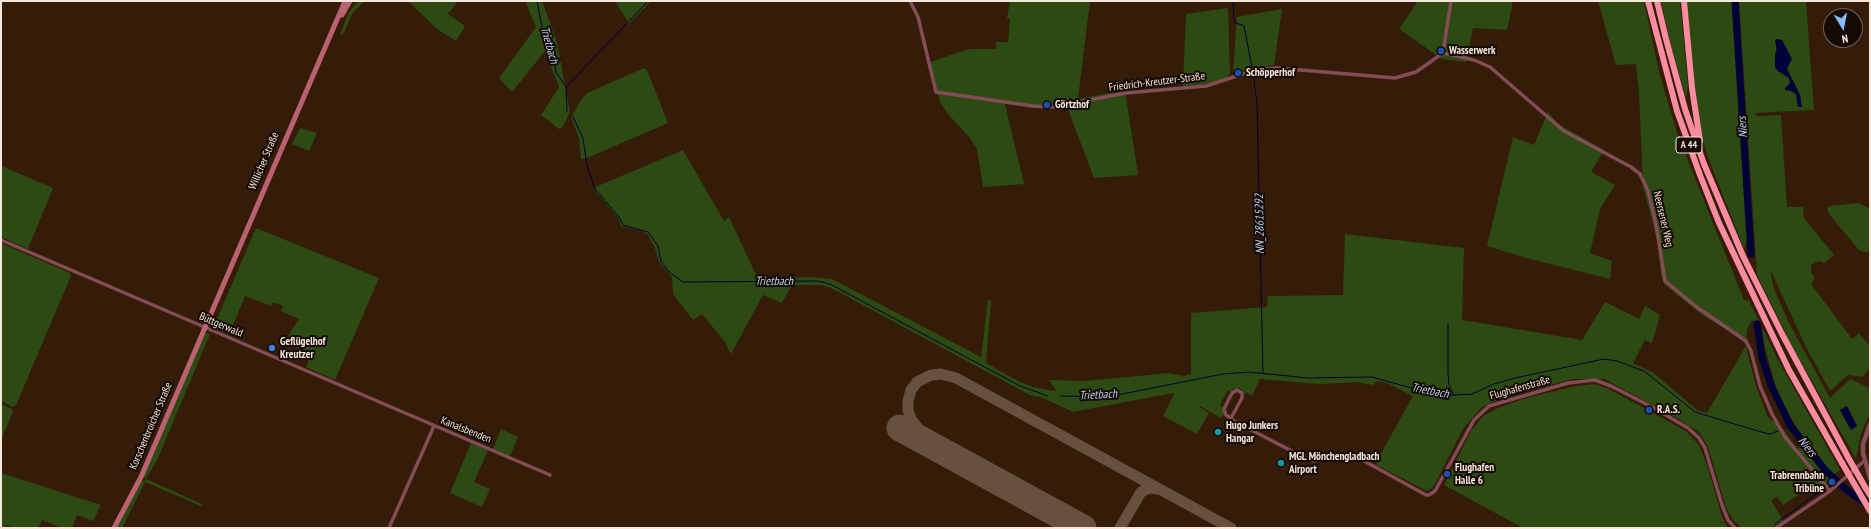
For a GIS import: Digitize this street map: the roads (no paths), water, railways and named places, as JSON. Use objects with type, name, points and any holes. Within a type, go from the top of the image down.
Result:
[{"type":"highway","name":"A 44","points":[[1648,1],[1677,111],[1719,223],[1789,370],[1870,511]]},
{"type":"highway","name":"A 44","points":[[1657,1],[1685,109],[1704,164],[1760,291],[1849,459],[1870,495]]},
{"type":"highway","points":[[1684,1],[1692,88],[1704,164]]},
{"type":"main road","name":"Willicher Straße","points":[[204,329],[345,1]]},
{"type":"main road","points":[[333,30],[350,1]]},
{"type":"main road","name":"Korschenbroicher Straße","points":[[114,528],[141,477],[204,329]]},
{"type":"street","name":"Friedrich-Kreutzer-Straße","points":[[910,1],[918,17],[936,92],[1033,106],[1053,107],[1126,93],[1206,86],[1255,70],[1277,68],[1395,78],[1416,72],[1443,53]]},
{"type":"street","points":[[1443,53],[1450,1]]},
{"type":"street","name":"Neersener Weg","points":[[1443,53],[1474,60],[1493,69],[1564,131],[1631,167],[1640,174],[1646,185],[1656,224],[1665,281],[1698,308],[1746,341],[1752,353],[1760,386],[1772,414],[1785,437],[1830,491]]},
{"type":"street","name":"Büttgerwald","points":[[1,240],[204,329],[434,426]]},
{"type":"street","name":"Flughafenstraße","points":[[1231,418],[1309,460],[1315,461],[1343,455],[1355,456],[1426,495],[1430,495],[1435,491],[1474,420],[1489,406],[1497,402],[1568,383],[1595,380],[1611,386],[1654,408],[1688,428],[1699,438],[1705,448],[1728,520],[1735,528]]},
{"type":"street","points":[[1234,391],[1240,391],[1242,392],[1242,398],[1231,418],[1225,413],[1225,406],[1234,391]]},
{"type":"street","points":[[1870,424],[1863,444],[1864,461],[1870,478]]},
{"type":"street","name":"Kanalsbenden","points":[[389,528],[434,426],[550,475]]},
{"type":"street","points":[[1776,528],[1834,488],[1844,477],[1864,461]]},
{"type":"waterway","name":"Trietbach","points":[[537,1],[542,27],[552,48],[556,72],[566,87],[567,111]]},
{"type":"waterway","points":[[629,21],[648,1]]},
{"type":"waterway","name":"NN_28615292","points":[[1233,1],[1234,22],[1244,26],[1252,68]]},
{"type":"waterway","name":"Niers","points":[[1735,1],[1751,254]]},
{"type":"waterway","points":[[566,87],[626,24]]},
{"type":"waterway","name":"NN_28615292","points":[[1253,73],[1257,103],[1263,373]]},
{"type":"waterway","name":"Trietbach","points":[[573,117],[583,138],[587,166],[595,189],[619,217],[623,225],[648,232],[658,246],[661,261],[669,272],[683,282],[818,281],[830,284],[1020,386],[1048,396]]},
{"type":"waterway","points":[[1448,323],[1448,374],[1449,385],[1454,395]]},
{"type":"waterway","name":"Trietbach","points":[[1757,324],[1762,357],[1771,385],[1790,425],[1825,470],[1848,491],[1867,504]]},
{"type":"waterway","name":"Trietbach","points":[[1060,396],[1107,397],[1223,374],[1249,372],[1308,378],[1372,377],[1433,394],[1472,394],[1494,384],[1515,378],[1604,359],[1617,361],[1644,371],[1695,412],[1761,432],[1770,434],[1778,431]]},
{"type":"waterway","name":"Trietbach","points":[[1785,427],[1790,425]]},
{"type":"waterway","points":[[1775,524],[1822,490]]},
{"type":"place","name":"Wasserwerk","points":[[1441,51]]},
{"type":"place","name":"Schöpperhof","points":[[1238,73]]},
{"type":"place","name":"Görtzhof","points":[[1047,105]]},
{"type":"place","name":"Geflügelhof Kreutzer","points":[[272,348]]},
{"type":"place","name":"R.A.S.","points":[[1649,410]]},
{"type":"place","name":"Hugo Junkers Hangar","points":[[1218,432]]},
{"type":"place","name":"MGL Mönchengladbach Airport","points":[[1281,463]]},
{"type":"place","name":"Flughafen Halle 6","points":[[1447,474]]},
{"type":"place","name":"Trabrennbahn Tribüne","points":[[1832,482]]}]
